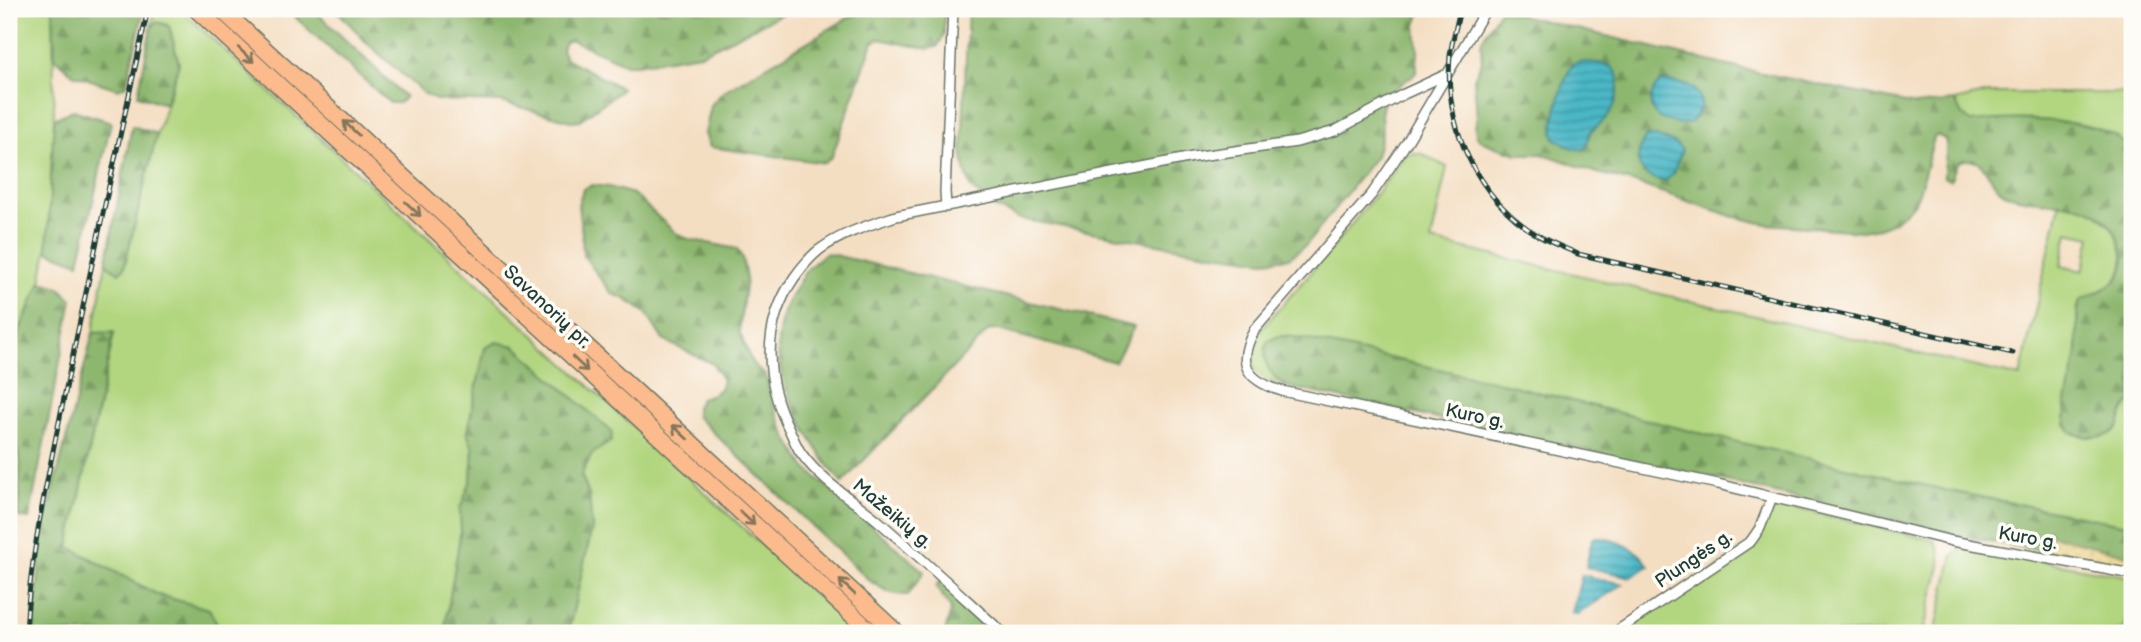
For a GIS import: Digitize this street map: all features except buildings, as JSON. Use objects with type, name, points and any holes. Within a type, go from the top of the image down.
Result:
[{"type":"highway","name":"Savanorių pr.","points":[[196,9],[872,633]]},
{"type":"highway","name":"Savanorių pr.","points":[[221,9],[897,633]]},
{"type":"street","points":[[946,207],[953,9]]},
{"type":"street","name":"Kuro g.","points":[[1486,9],[1407,142],[1371,194],[1255,329],[1245,345],[1244,359],[1255,380],[1264,386],[1282,391],[1772,497],[1952,541],[2132,574]]},
{"type":"street","name":"Mažeikių g.","points":[[1003,633],[875,519],[822,477],[800,452],[779,405],[769,365],[771,329],[777,309],[802,266],[824,247],[853,230],[896,216],[1193,158],[1297,142],[1335,131],[1446,75]]},
{"type":"street","name":"Plungės g.","points":[[1614,633],[1751,541],[1760,528],[1772,497]]},
{"type":"green space","points":[[9,9],[53,9],[54,119],[47,251],[41,282],[9,354]]},
{"type":"green space","points":[[53,9],[144,9],[126,85],[118,89],[73,74],[55,58]]},
{"type":"green space","points":[[155,9],[180,9],[855,633],[568,633],[592,528],[589,495],[581,475],[592,454],[611,441],[485,349],[467,433],[473,448],[471,480],[460,509],[461,530],[444,633],[222,633],[209,609],[158,595],[69,547],[114,333],[93,333],[106,264],[119,272],[124,268],[157,134],[179,64],[169,26],[160,23],[151,28]]},
{"type":"green space","points":[[294,9],[313,9],[405,97],[399,103],[390,103],[296,18]]},
{"type":"green space","points":[[336,9],[792,9],[700,54],[636,64],[626,64],[571,40],[565,42],[562,49],[565,58],[621,88],[580,120],[571,121],[501,102],[436,100],[423,93],[367,43]]},
{"type":"green space","points":[[872,9],[944,9],[944,35],[937,47],[929,49],[879,39],[873,42],[832,156],[825,163],[710,147],[705,134],[711,105],[724,91],[848,18]]},
{"type":"green space","points":[[968,9],[1422,9],[1416,25],[1416,73],[1385,96],[1381,114],[1382,132],[1376,156],[1307,244],[1289,258],[1265,261],[1020,219],[990,205],[971,188],[962,152]]},
{"type":"green space","points":[[1500,10],[1729,66],[1915,105],[1955,101],[1962,115],[1971,122],[2066,122],[2103,130],[2117,137],[2132,153],[2132,401],[2125,409],[2119,425],[2110,434],[2091,437],[2072,433],[2065,418],[2077,352],[2080,301],[2113,283],[2123,269],[2122,249],[2115,232],[2106,220],[2095,212],[2070,204],[2022,199],[2004,193],[1983,167],[1972,160],[1961,161],[1950,180],[1944,177],[1945,139],[1937,135],[1914,204],[1895,221],[1879,228],[1861,231],[1766,224],[1731,216],[1553,157],[1518,154],[1477,137],[1474,79],[1482,61],[1483,38]],"holes":[[[1619,78],[1615,103],[1588,135],[1566,145],[1555,139],[1553,129],[1560,99]],[[1664,81],[1688,85],[1701,107],[1695,119]],[[1646,136],[1666,139],[1681,154],[1673,173],[1661,181],[1643,173],[1639,154]]]},
{"type":"green space","points":[[156,22],[169,26],[179,64],[165,104],[138,95],[151,28]]},
{"type":"green space","points":[[1988,93],[2132,93],[2132,153],[2119,141],[2101,131],[2080,125],[2034,120],[1971,123],[1962,115],[1955,101]]},
{"type":"green space","points":[[73,110],[111,122],[79,263],[47,251],[54,119]]},
{"type":"green space","points":[[132,126],[157,134],[124,268],[119,273],[106,264]]},
{"type":"green space","points":[[1406,154],[1422,154],[1447,167],[1431,241],[2020,377],[2060,203],[2087,208],[2100,216],[2115,233],[2123,253],[2123,264],[2114,283],[2080,301],[2077,311],[2075,369],[2065,410],[2066,424],[2072,433],[2087,437],[2118,428],[2126,405],[2132,401],[2132,526],[1949,491],[1690,431],[1514,386],[1300,338],[1284,336],[1274,378],[1289,387],[1261,376],[1252,365],[1255,336],[1352,224]],"holes":[[[2068,232],[2091,237],[2083,271],[2061,266]]]},
{"type":"green space","points":[[592,185],[633,194],[677,234],[688,239],[737,249],[742,257],[746,279],[739,331],[752,363],[766,376],[772,402],[787,438],[806,468],[924,572],[908,595],[892,593],[870,581],[696,416],[696,407],[701,398],[720,389],[723,380],[713,364],[663,340],[646,313],[624,298],[612,294],[583,255],[578,205],[583,189]]},
{"type":"green space","points":[[826,253],[1134,327],[1115,362],[995,329],[988,331],[842,483],[816,448],[794,408],[779,358],[780,324],[786,307],[806,271]]},
{"type":"green space","points":[[41,282],[59,287],[72,300],[29,519],[18,517],[21,463],[9,416],[9,354]]},
{"type":"green space","points":[[114,332],[69,547],[158,595],[209,609],[222,633],[33,633],[43,531],[93,333]]},
{"type":"green space","points":[[1284,336],[1514,386],[1690,431],[1949,491],[2132,526],[2132,556],[2051,536],[2042,551],[1968,537],[1706,476],[1289,387],[1272,374],[1265,357],[1267,342]]},
{"type":"green space","points":[[496,342],[515,346],[612,432],[611,441],[592,454],[581,475],[589,495],[592,528],[568,633],[444,633],[461,530],[460,509],[471,480],[473,448],[467,433],[485,348]]},
{"type":"green space","points":[[9,416],[21,463],[18,517],[9,489]]},
{"type":"green space","points":[[1785,506],[1933,540],[1940,552],[1940,566],[1923,633],[1621,633],[1749,547],[1771,511]]},
{"type":"green space","points":[[1963,548],[2132,577],[2132,594],[2125,628],[2104,633],[1935,633],[1953,555]]},
{"type":"green space","points":[[940,581],[998,633],[945,633],[951,609],[936,586]]},
{"type":"sand","points":[[2051,535],[2132,556],[2132,568],[2042,551]]},
{"type":"water","points":[[1579,62],[1608,65],[1617,72],[1619,78],[1617,97],[1612,110],[1590,132],[1586,148],[1581,149],[1555,139],[1554,133],[1555,115],[1564,84],[1571,67]]},
{"type":"water","points":[[1664,81],[1690,86],[1698,94],[1701,107],[1692,122],[1662,119],[1652,110],[1652,95]]},
{"type":"water","points":[[1646,136],[1670,141],[1682,150],[1673,173],[1666,181],[1649,176],[1640,166],[1639,152]]},
{"type":"water","points":[[1597,537],[1627,546],[1639,554],[1649,566],[1631,577],[1586,567],[1592,539]]},
{"type":"water","points":[[1582,575],[1623,584],[1578,614],[1572,613]]},
{"type":"railway","points":[[26,633],[36,542],[47,482],[148,9]]},
{"type":"railway","points":[[1460,9],[1450,56],[1450,83],[1459,134],[1482,182],[1517,221],[1539,236],[1578,254],[2013,353]]}]
